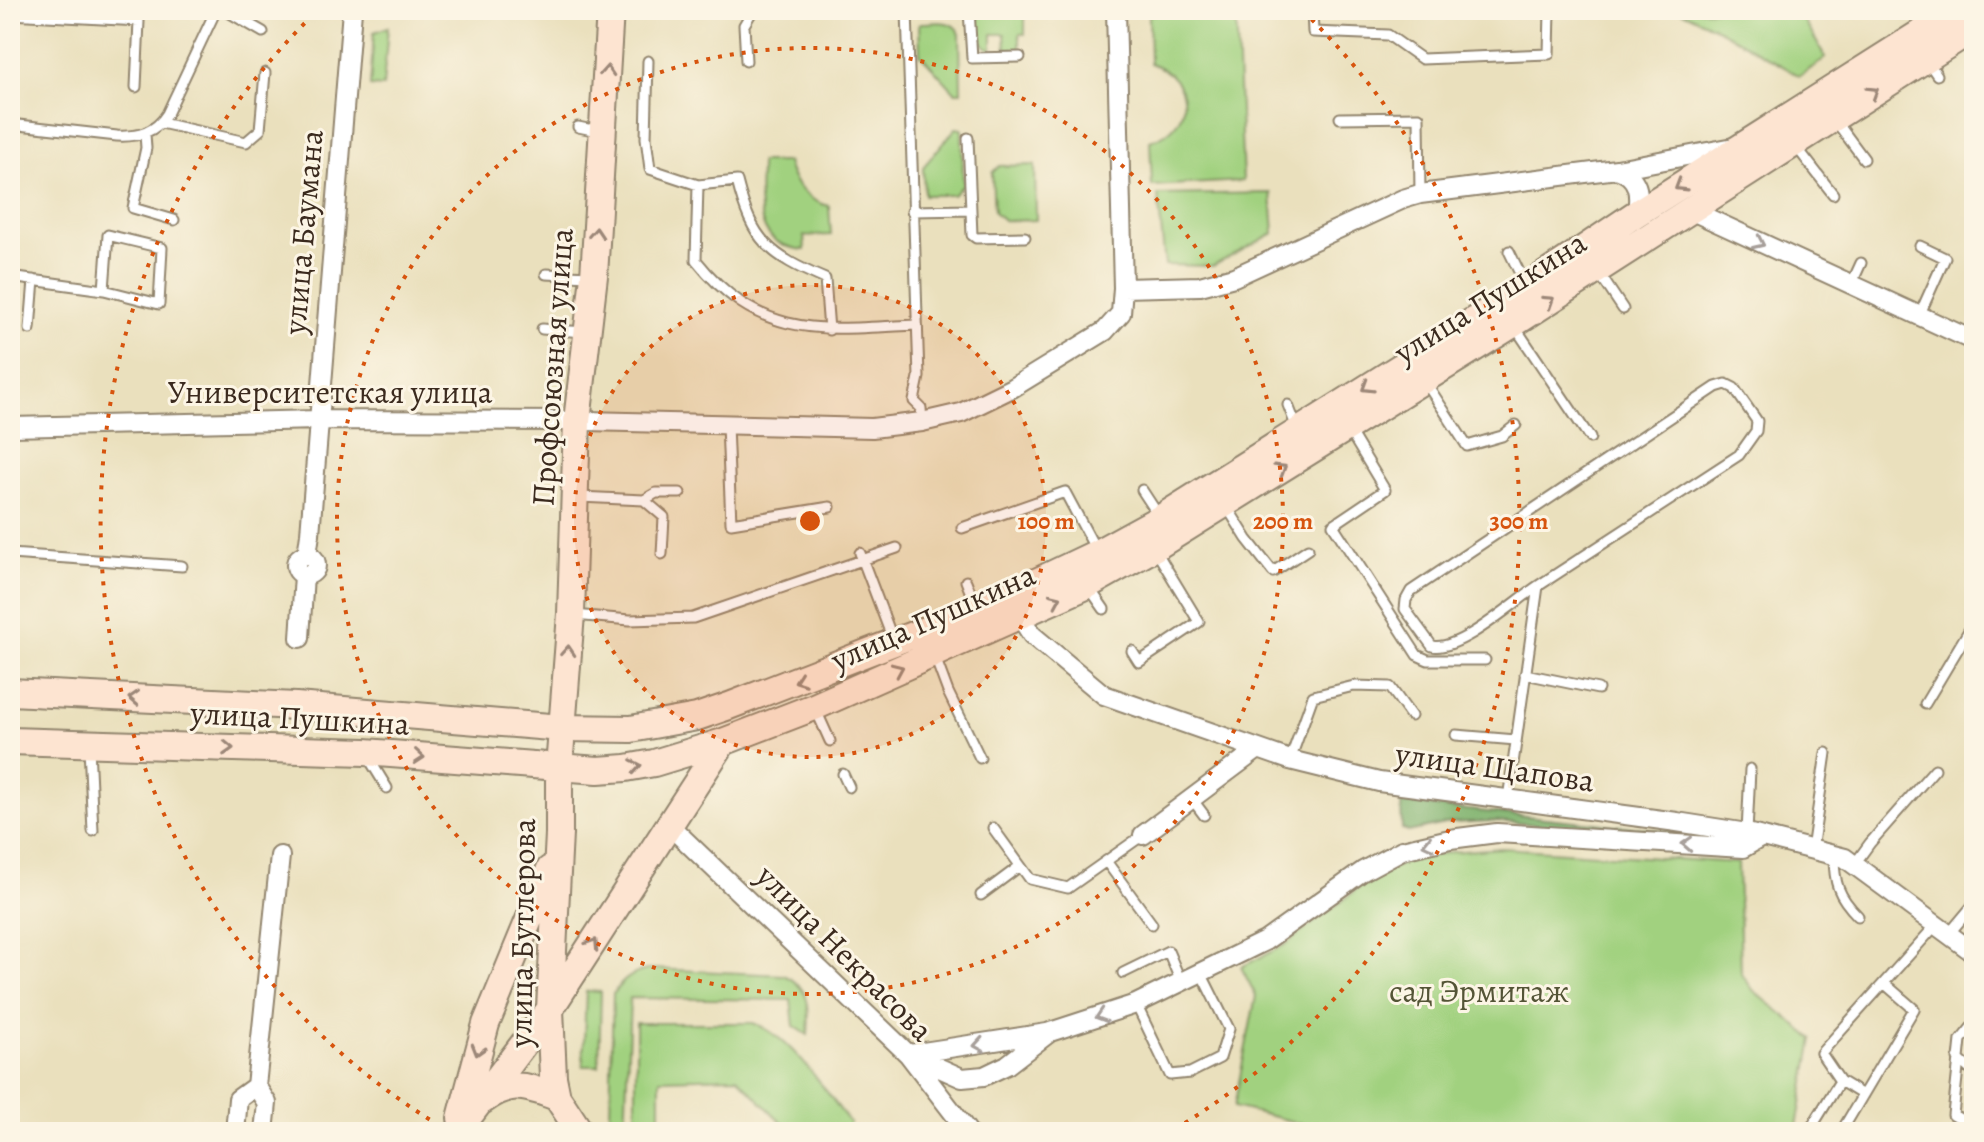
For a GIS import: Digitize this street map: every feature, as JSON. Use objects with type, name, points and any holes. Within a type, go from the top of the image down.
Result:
[{"type":"main road","name":"Профсоюзная улица","points":[[562,728],[571,614],[577,421],[585,332],[594,276],[590,130],[610,10]]},
{"type":"main road","name":"улица Пушкина","points":[[10,692],[296,706],[562,728],[631,729],[697,717],[977,610],[1097,553],[1161,518],[1957,10]]},
{"type":"main road","name":"улица Пушкина","points":[[10,741],[365,752],[559,768],[626,768],[654,763],[723,742],[814,707],[1088,585],[1154,548],[1513,324],[1833,117],[1932,67],[1974,28]]},
{"type":"main road","name":"улица Бутлерова","points":[[562,728],[550,1009],[553,1077],[557,1097],[580,1132]]},
{"type":"main road","points":[[464,1123],[550,1009],[723,742]]},
{"type":"main road","points":[[464,1123],[463,1104],[486,1024],[514,946],[558,847]]},
{"type":"main road","points":[[464,1123],[505,1087],[529,1088],[557,1097]]},
{"type":"street","name":"улица Баумана","points":[[300,638],[304,575],[298,571],[296,564],[300,557],[307,555],[352,10]]},
{"type":"street","name":"Университетская улица","points":[[10,427],[318,420],[577,421],[872,428],[961,413],[1012,388],[1105,331],[1121,313],[1123,288],[1116,10]]},
{"type":"street","points":[[1123,288],[1200,286],[1234,277],[1420,194],[1617,169],[1746,144]]},
{"type":"street","points":[[1617,169],[1626,172],[1637,186],[1637,213]]},
{"type":"street","points":[[1688,209],[1974,341]]},
{"type":"street","name":"улица Щапова","points":[[1019,615],[1032,635],[1104,695],[1258,749],[1379,782],[1754,835],[1845,858],[1942,930],[1973,948]]},
{"type":"street","points":[[1143,835],[1258,749]]},
{"type":"street","name":"улица Некрасова","points":[[670,826],[908,1054],[968,1132]]},
{"type":"street","points":[[908,1054],[1050,1032],[1136,1004],[1265,941],[1363,871],[1402,850],[1497,833],[1743,848],[1754,835]]},
{"type":"street","points":[[264,1132],[267,1103],[256,1086],[280,856]]},
{"type":"street","points":[[908,1054],[949,1073],[974,1079],[1007,1065],[1050,1032]]},
{"type":"street","points":[[235,1132],[238,1099],[256,1086]]},
{"type":"lane","points":[[10,124],[117,136],[145,134],[161,123],[216,10]]},
{"type":"lane","points":[[225,10],[263,32]]},
{"type":"lane","points":[[746,61],[744,25],[753,10]]},
{"type":"lane","points":[[922,422],[921,408],[914,401],[919,377],[907,10],[969,10],[972,58],[1020,57]]},
{"type":"lane","points":[[1312,10],[1313,32],[1388,35],[1422,59],[1447,59],[1549,54],[1550,10]]},
{"type":"lane","points":[[10,14],[139,21],[136,87]]},
{"type":"lane","points":[[648,61],[646,138],[650,169],[698,185],[737,181],[750,223],[770,249],[783,260],[825,279],[829,330]]},
{"type":"lane","points":[[161,123],[246,142],[260,130],[265,73]]},
{"type":"lane","points":[[1340,118],[1419,117],[1420,194]]},
{"type":"lane","points":[[1833,117],[1864,159]]},
{"type":"lane","points":[[145,134],[146,148],[133,208],[174,220]]},
{"type":"lane","points":[[968,138],[972,235],[975,238],[1025,237]]},
{"type":"lane","points":[[1793,143],[1833,194]]},
{"type":"lane","points":[[698,185],[696,260],[715,284],[745,305],[784,324],[829,330],[915,325]]},
{"type":"lane","points":[[912,211],[971,210]]},
{"type":"lane","points":[[10,277],[104,290],[159,304],[162,248],[108,235],[104,290]]},
{"type":"lane","points":[[1919,316],[1945,258],[1920,246]]},
{"type":"lane","points":[[1509,251],[1527,287]]},
{"type":"lane","points":[[1851,285],[1861,263]]},
{"type":"lane","points":[[1597,270],[1623,309]]},
{"type":"lane","points":[[546,274],[594,276]]},
{"type":"lane","points":[[30,329],[34,280]]},
{"type":"lane","points":[[1513,324],[1590,438]]},
{"type":"lane","points":[[542,329],[585,332]]},
{"type":"lane","points":[[1424,380],[1467,446],[1502,436],[1516,425]]},
{"type":"lane","points":[[1508,799],[1538,586],[1739,455],[1756,431],[1757,421],[1734,388],[1726,384],[1716,387],[1411,591],[1405,609],[1432,646],[1454,645],[1538,586]]},
{"type":"lane","points":[[1288,405],[1298,431]]},
{"type":"lane","points":[[727,425],[731,523],[830,507]]},
{"type":"lane","points":[[1347,427],[1385,490],[1333,525],[1417,655],[1428,660],[1485,660]]},
{"type":"lane","points":[[1142,490],[1161,518]]},
{"type":"lane","points":[[962,528],[1065,492],[1097,553]]},
{"type":"lane","points":[[575,497],[644,500],[656,493],[680,493]]},
{"type":"lane","points":[[644,500],[664,517],[662,554]]},
{"type":"lane","points":[[1225,504],[1273,572],[1308,549]]},
{"type":"lane","points":[[571,614],[630,620],[693,618],[862,556],[897,548]]},
{"type":"lane","points":[[1132,651],[1139,662],[1199,622],[1154,548]]},
{"type":"lane","points":[[10,554],[182,566]]},
{"type":"lane","points":[[862,556],[894,643]]},
{"type":"lane","points":[[966,581],[977,610]]},
{"type":"lane","points":[[1088,585],[1104,609]]},
{"type":"lane","points":[[1925,704],[1974,622]]},
{"type":"lane","points":[[934,653],[942,678],[980,758]]},
{"type":"lane","points":[[1525,674],[1598,689]]},
{"type":"lane","points":[[1290,760],[1313,696],[1354,686],[1390,687],[1411,716]]},
{"type":"lane","points":[[814,707],[830,741]]},
{"type":"lane","points":[[1456,735],[1516,740]]},
{"type":"lane","points":[[89,744],[93,831]]},
{"type":"lane","points":[[365,752],[387,788]]},
{"type":"lane","points":[[1812,850],[1826,753]]},
{"type":"lane","points":[[1750,769],[1754,835]]},
{"type":"lane","points":[[1854,865],[1935,769]]},
{"type":"lane","points":[[843,774],[849,787]]},
{"type":"lane","points":[[1192,799],[1204,815]]},
{"type":"lane","points":[[993,828],[1030,879],[1068,888],[1143,835]]},
{"type":"lane","points":[[1834,855],[1834,874],[1842,899],[1858,916]]},
{"type":"lane","points":[[1106,861],[1152,924]]},
{"type":"lane","points":[[981,895],[1020,866]]},
{"type":"lane","points":[[1863,1095],[1840,1081],[1821,1053],[1884,983],[1974,904]]},
{"type":"lane","points":[[1123,973],[1168,951],[1181,982]]},
{"type":"lane","points":[[1136,1004],[1170,1075],[1190,1073],[1220,1058],[1229,1029],[1201,973]]},
{"type":"lane","points":[[1841,1132],[1914,1009],[1884,983]]},
{"type":"lane","points":[[1974,1024],[1961,1040],[1953,1115],[1974,1127]]},
{"type":"lane","points":[[1958,1059],[1974,1073]]},
{"type":"lane","points":[[1815,1132],[1811,1128],[1840,1081]]},
{"type":"green space","points":[[978,10],[1025,10],[1025,34],[1020,34],[1020,49],[1006,49],[1005,34],[992,34],[992,50],[986,47],[978,33]]},
{"type":"green space","points":[[1679,10],[1798,10],[1826,58],[1800,76]]},
{"type":"green space","points":[[1236,13],[1243,181],[1152,186],[1150,141],[1175,125],[1183,102],[1175,80],[1150,63],[1149,14]]},
{"type":"green space","points":[[921,23],[949,23],[960,34],[961,92],[955,92],[920,54]]},
{"type":"green space","points":[[388,27],[383,87],[370,86],[374,32]]},
{"type":"green space","points":[[956,128],[962,129],[963,185],[953,195],[924,195],[923,167]]},
{"type":"green space","points":[[760,162],[787,162],[792,177],[802,190],[829,206],[831,235],[804,236],[805,250],[787,247],[775,240],[762,220]]},
{"type":"green space","points":[[1035,165],[1036,220],[1005,221],[994,212],[992,173],[999,166]]},
{"type":"green space","points":[[1271,193],[1274,233],[1213,266],[1165,265],[1158,195]]},
{"type":"green space","points":[[1401,803],[1718,836],[1718,841],[1496,821],[1450,823],[1408,832],[1402,829]]},
{"type":"green space","name":"сад Эрмитаж","points":[[1502,848],[1738,863],[1741,973],[1754,991],[1813,1039],[1796,1132],[1336,1132],[1234,1107],[1256,996],[1241,967],[1285,945],[1369,880],[1407,861],[1450,852]]},
{"type":"green space","points":[[653,969],[784,975],[799,986],[807,1000],[808,1035],[794,1026],[791,1000],[630,998],[625,1132],[613,1132],[610,1116],[613,994],[630,977]]},
{"type":"green space","points":[[586,991],[601,992],[599,1066],[583,1066]]},
{"type":"green space","points":[[636,1023],[753,1023],[781,1039],[794,1052],[850,1123],[843,1132],[791,1132],[737,1077],[660,1079],[660,1132],[636,1132]]}]
